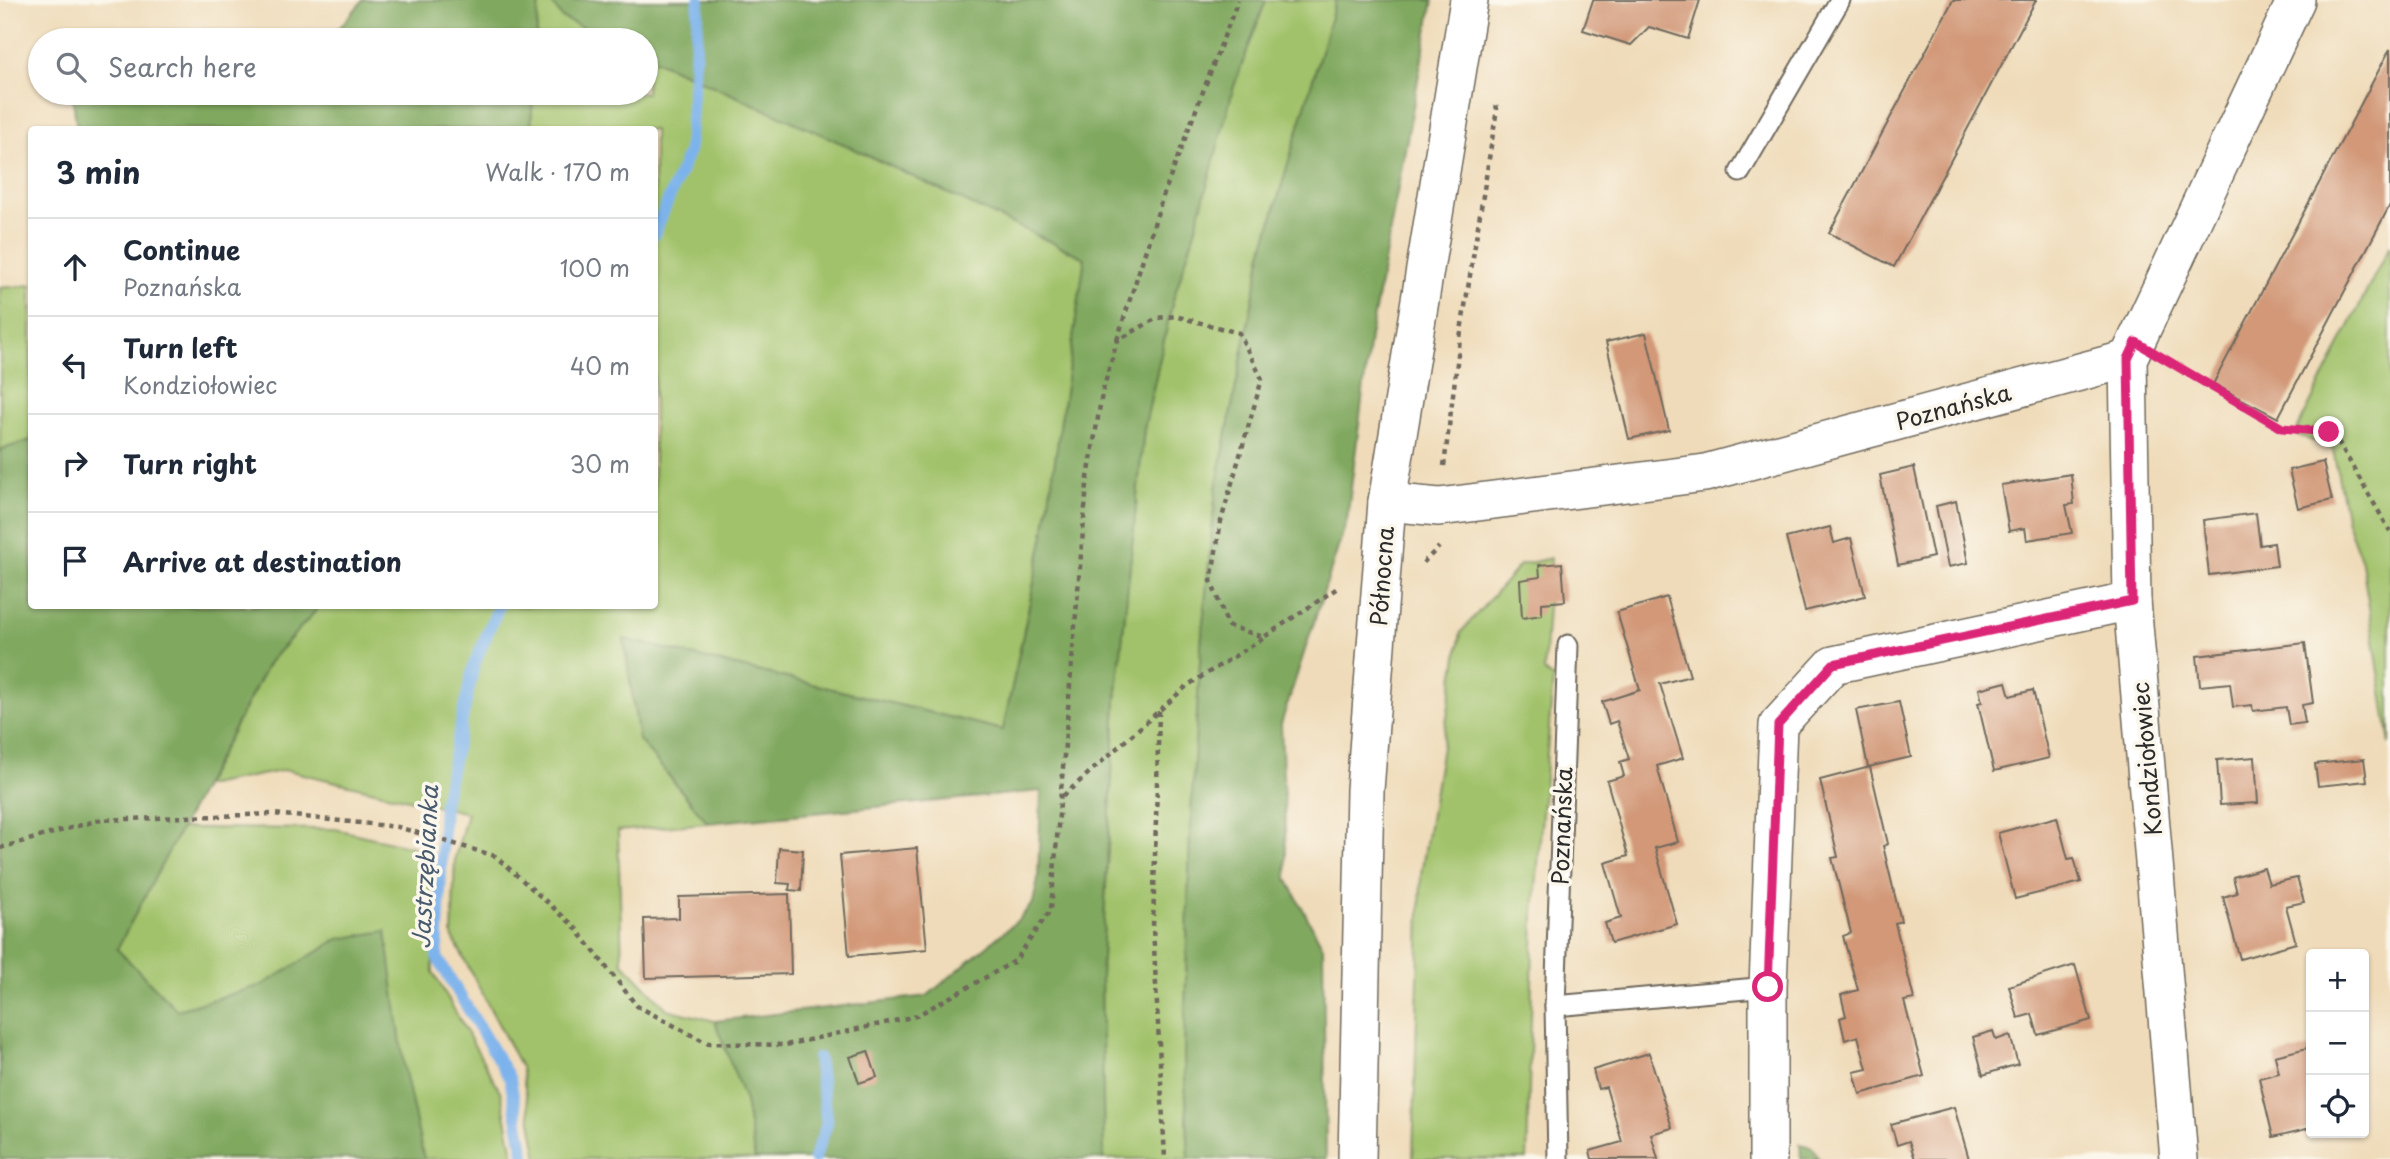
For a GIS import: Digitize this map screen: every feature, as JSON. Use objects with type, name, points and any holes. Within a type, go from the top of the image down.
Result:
[{"type":"street","name":"Północna","points":[[1357,1159],[1365,790],[1387,502],[1469,0]]},
{"type":"street","points":[[2132,351],[2296,0]]},
{"type":"street","name":"Poznańska","points":[[1387,502],[1439,507],[1705,473],[2132,351]]},
{"type":"street","name":"Kondziołowiec","points":[[2132,351],[2132,601],[2179,1159]]},
{"type":"street","points":[[1768,1159],[1768,987],[1778,725],[1833,664],[2132,601]]},
{"type":"lane","points":[[1740,172],[1840,0]]},
{"type":"lane","name":"Poznańska","points":[[1558,1159],[1555,1006],[1567,645]]},
{"type":"lane","points":[[1555,1006],[1768,987]]},
{"type":"path","points":[[0,848],[99,820],[274,814],[398,827],[495,856],[574,926],[637,1006],[707,1043],[786,1045],[916,1016],[1015,961],[1051,909],[1087,484],[1102,393],[1163,196],[1238,0]]},
{"type":"path","points":[[1117,341],[1157,318],[1175,316],[1239,333],[1262,379],[1220,521],[1212,581],[1228,626],[1264,638]]},
{"type":"path","points":[[2132,351],[2282,428],[2329,432],[2339,443],[2389,527]]},
{"type":"path","points":[[1062,797],[1188,685],[1264,638],[1383,557]]},
{"type":"path","points":[[1159,710],[1153,927],[1165,1159]]},
{"type":"green space","points":[[363,0],[539,0],[537,28],[339,28]]},
{"type":"green space","points":[[539,0],[550,0],[562,18],[584,28],[537,28]]},
{"type":"green space","points":[[550,0],[1266,0],[1234,86],[1193,238],[1173,300],[1144,429],[1116,701],[1101,976],[1104,1159],[755,1159],[745,1101],[715,1021],[927,996],[1018,920],[1033,903],[1038,879],[1041,791],[708,823],[639,740],[624,639],[1003,730],[1044,535],[1085,258],[850,147],[658,61],[658,28],[584,28],[562,18]]},
{"type":"green space","points":[[1266,0],[1336,0],[1262,253],[1216,489],[1201,645],[1190,832],[1184,1056],[1189,1159],[1104,1159],[1101,976],[1116,701],[1144,429],[1173,300],[1234,86]]},
{"type":"green space","points":[[1336,0],[1433,0],[1370,337],[1347,520],[1281,724],[1287,879],[1323,947],[1326,1159],[1189,1159],[1184,1056],[1190,832],[1201,645],[1216,489],[1262,253]]},
{"type":"green space","points":[[658,61],[850,147],[1085,258],[1044,535],[1003,730],[624,639],[639,740],[708,823],[618,831],[622,962],[667,1009],[715,1021],[745,1101],[755,1159],[538,1159],[521,1067],[452,936],[455,858],[467,813],[286,770],[204,786],[269,662],[317,609],[658,609],[658,126],[531,126],[532,105],[658,105]]},
{"type":"green space","points":[[74,105],[532,105],[531,126],[77,126]]},
{"type":"green space","points":[[2390,245],[2390,744],[2362,562],[2347,522],[2333,449],[2295,434]]},
{"type":"green space","points":[[28,285],[28,441],[0,450],[0,288]]},
{"type":"green space","points":[[28,441],[28,609],[317,609],[269,662],[117,949],[177,1010],[262,985],[338,939],[386,931],[404,1067],[424,1159],[0,1159],[0,450]]},
{"type":"green space","points":[[1551,558],[1544,671],[1553,679],[1534,913],[1527,1159],[1413,1159],[1421,874],[1461,632],[1520,565]]},
{"type":"green space","points":[[181,828],[335,829],[430,851],[433,972],[501,1093],[514,1159],[423,1159],[271,996],[175,1014],[100,950]]},
{"type":"green space","points":[[1800,1144],[1812,1147],[1819,1159],[1801,1159]]},
{"type":"building","points":[[1593,0],[1700,0],[1688,39],[1649,27],[1631,45],[1583,30]]},
{"type":"building","points":[[1953,0],[2036,0],[1894,267],[1829,233]]},
{"type":"building","points":[[2390,49],[2390,205],[2278,418],[2213,384]]},
{"type":"building","points":[[1646,333],[1669,430],[1629,439],[1606,342]]},
{"type":"building","points":[[2323,462],[2332,500],[2298,508],[2289,470]]},
{"type":"building","points":[[1914,467],[1933,557],[1898,565],[1880,475]]},
{"type":"building","points":[[2071,474],[2074,504],[2066,505],[2072,533],[2027,540],[2025,528],[2009,531],[2001,485]]},
{"type":"building","points":[[1956,501],[1968,563],[1948,567],[1936,506]]},
{"type":"building","points":[[2256,513],[2260,545],[2274,543],[2277,566],[2209,575],[2203,520]]},
{"type":"building","points":[[1830,527],[1834,543],[1851,538],[1865,596],[1805,611],[1786,538]]},
{"type":"building","points":[[1562,563],[1565,601],[1542,603],[1542,615],[1522,618],[1520,580],[1540,577],[1539,565]]},
{"type":"building","points":[[1667,597],[1690,676],[1660,684],[1683,758],[1657,766],[1678,842],[1655,848],[1677,924],[1611,943],[1605,923],[1621,918],[1605,863],[1628,856],[1607,781],[1624,776],[1620,762],[1629,759],[1617,721],[1609,724],[1602,702],[1640,690],[1617,612]]},
{"type":"building","points":[[2305,643],[2313,703],[2302,705],[2305,723],[2289,725],[2286,707],[2253,711],[2252,705],[2233,707],[2230,683],[2200,686],[2197,656]]},
{"type":"building","points":[[2006,682],[2010,696],[2033,690],[2049,758],[1994,771],[1978,703],[1982,702],[1979,689]]},
{"type":"building","points":[[1899,702],[1911,757],[1868,767],[1856,710]]},
{"type":"building","points":[[2255,757],[2258,803],[2220,805],[2217,760]]},
{"type":"building","points":[[2364,759],[2367,781],[2318,786],[2315,764]]},
{"type":"building","points":[[1870,767],[1888,844],[1883,846],[1901,921],[1895,923],[1914,999],[1904,1001],[1924,1076],[1860,1094],[1854,1072],[1867,1069],[1858,1036],[1845,1040],[1840,1018],[1846,1016],[1841,995],[1858,990],[1843,936],[1851,933],[1832,858],[1838,857],[1820,780]]},
{"type":"building","points":[[2057,817],[2068,859],[2074,858],[2081,882],[2015,899],[1998,833]]},
{"type":"building","points":[[779,848],[803,850],[801,891],[789,890],[790,884],[777,883]]},
{"type":"building","points":[[917,848],[927,949],[849,956],[840,855]]},
{"type":"building","points":[[2264,868],[2269,884],[2297,878],[2304,902],[2286,906],[2296,943],[2240,959],[2223,897],[2237,893],[2233,877]]},
{"type":"building","points":[[789,894],[791,974],[646,978],[644,919],[679,918],[679,897]]},
{"type":"building","points":[[2075,965],[2091,1020],[2038,1035],[2032,1014],[2018,1018],[2009,986]]},
{"type":"building","points":[[1993,1031],[1996,1040],[2010,1035],[2018,1064],[1983,1075],[1973,1037]]},
{"type":"building","points":[[2306,1048],[2306,1129],[2273,1137],[2259,1078],[2279,1073],[2275,1056]]},
{"type":"building","points":[[868,1051],[877,1077],[859,1083],[850,1057]]},
{"type":"building","points":[[1649,1053],[1672,1128],[1651,1134],[1658,1159],[1592,1159],[1590,1151],[1622,1142],[1606,1087],[1598,1089],[1593,1070]]},
{"type":"building","points":[[1954,1107],[1969,1159],[1915,1159],[1909,1141],[1897,1145],[1891,1124]]},
{"type":"waterway","name":"Jastrzębianka","points":[[658,225],[689,151],[699,0]]},
{"type":"waterway","name":"Jastrzębianka","points":[[498,609],[474,665],[444,802],[437,957],[510,1079],[525,1159]]},
{"type":"waterway","points":[[814,1159],[827,1124],[818,1058]]},
{"type":"route","points":[[1768,987],[1778,725],[1833,664],[2132,601],[2128,359],[2136,342],[2282,428],[2329,432]]}]
